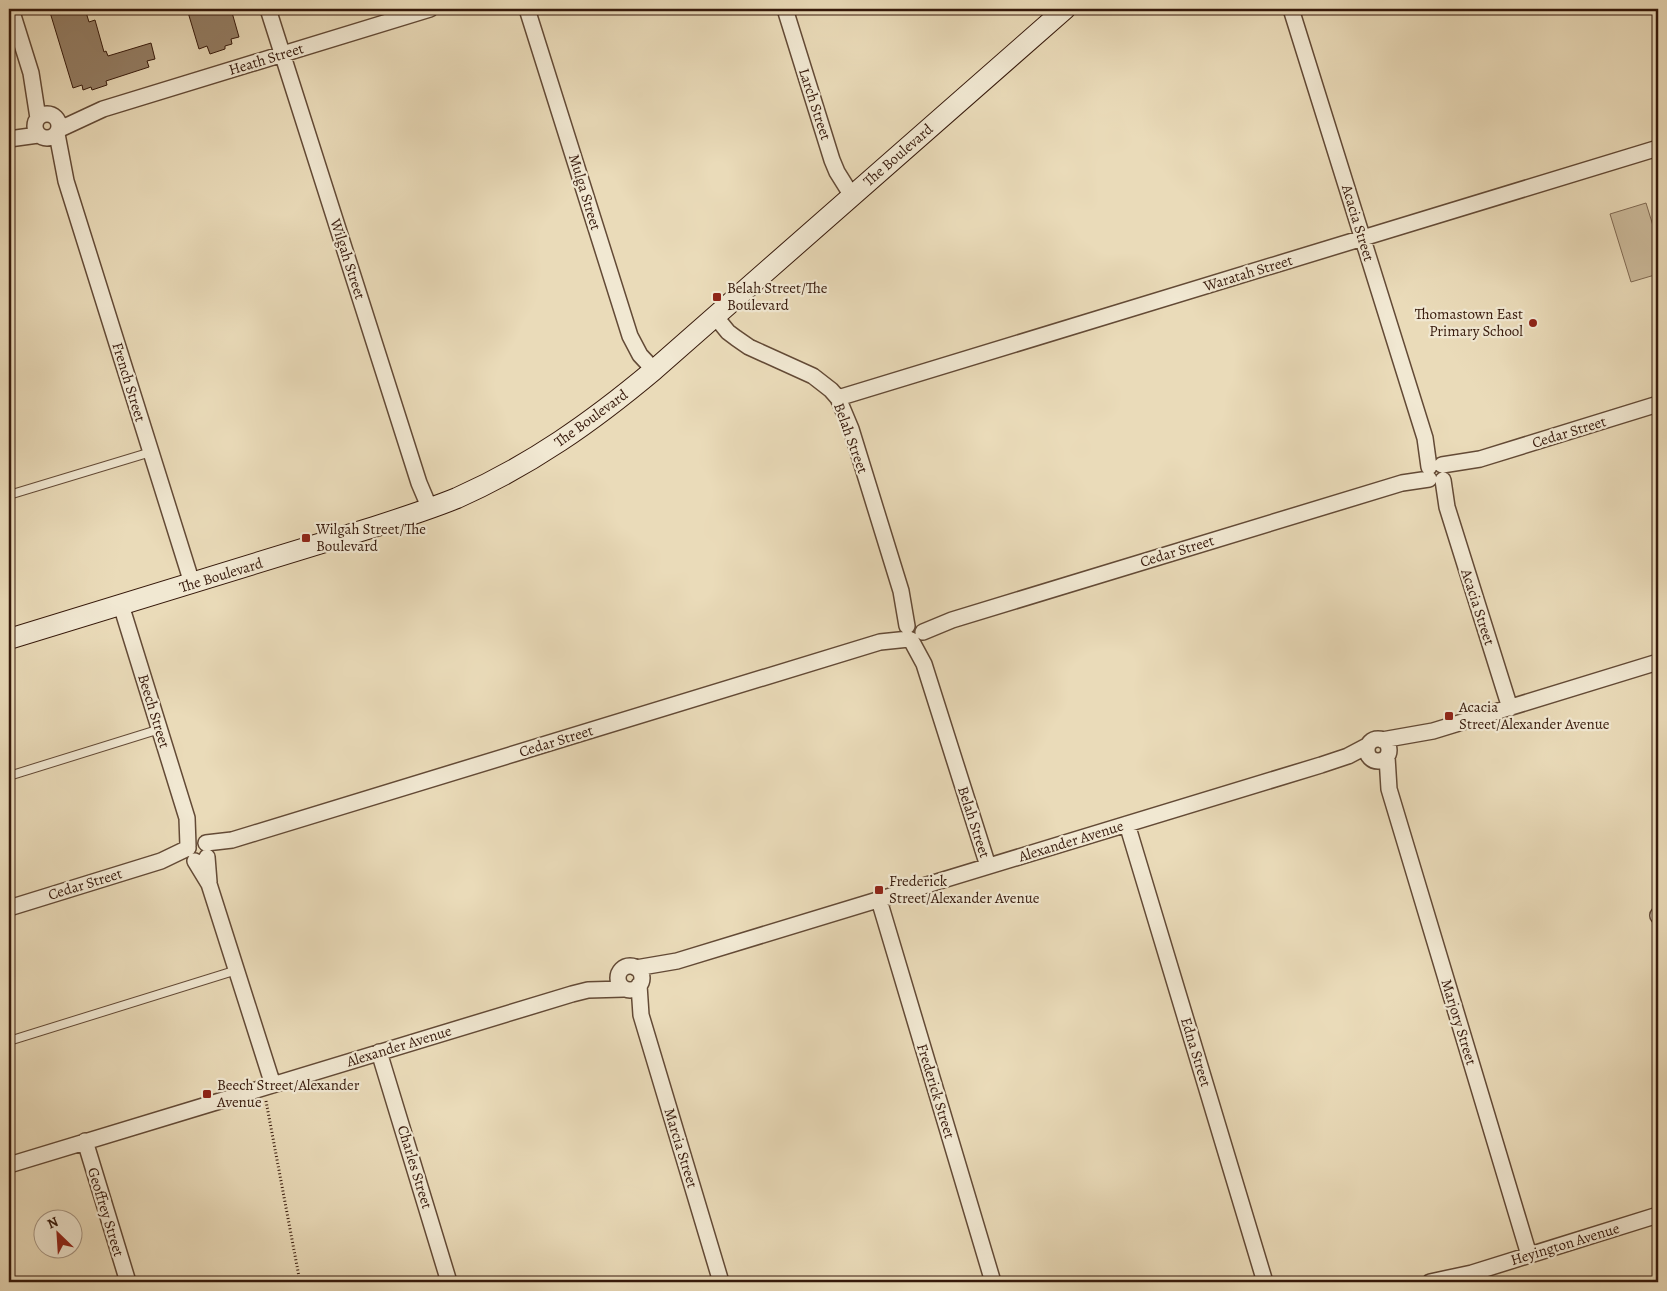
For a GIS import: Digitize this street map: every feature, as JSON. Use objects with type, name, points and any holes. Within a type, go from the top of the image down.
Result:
[{"type":"street","name":"French Street","points":[[11,9],[192,583]]},
{"type":"street","name":"Wilgah Street","points":[[268,9],[419,483],[430,508]]},
{"type":"street","name":"Heath Street","points":[[9,137],[430,9]]},
{"type":"street","name":"Mulga Street","points":[[527,9],[630,336],[640,355],[654,370]]},
{"type":"street","name":"Larch Street","points":[[784,9],[832,160],[852,196]]},
{"type":"street","name":"Acacia Street","points":[[1291,9],[1510,708]]},
{"type":"street","name":"The Boulevard","points":[[9,639],[430,508],[497,479],[549,449],[609,407],[654,370],[852,196],[1056,12]]},
{"type":"street","name":"Waratah Street","points":[[838,398],[1658,148]]},
{"type":"street","name":"Belah Street","points":[[715,316],[728,332],[749,347],[813,376],[838,398],[851,428],[988,866]]},
{"type":"street","name":"Cedar Street","points":[[9,908],[1658,404]]},
{"type":"street","name":"Beech Street","points":[[121,605],[187,818],[237,970],[268,1086]]},
{"type":"street","name":"Alexander Avenue","points":[[9,1165],[572,994],[633,983],[677,961],[1321,765],[1347,764],[1433,731],[1658,662]]},
{"type":"street","name":"Marjory Street","points":[[1378,753],[1529,1255]]},
{"type":"street","name":"Edna Street","points":[[1127,824],[1265,1282]]},
{"type":"street","name":"Frederick Street","points":[[879,900],[993,1282]]},
{"type":"street","name":"Alexander Avenue","points":[[588,990],[618,974]]},
{"type":"street","name":"Marcia Street","points":[[618,974],[619,984],[633,983],[721,1282]]},
{"type":"street","name":"Charles Street","points":[[379,1052],[450,1282]]},
{"type":"street","name":"Geoffrey Street","points":[[85,1142],[128,1282]]},
{"type":"street","name":"Heyington Avenue","points":[[1450,1282],[1472,1273],[1658,1215]]},
{"type":"street","name":"Heyington Avenue","points":[[1430,1282],[1472,1273]]},
{"type":"lane","points":[[9,496],[151,452]]},
{"type":"lane","points":[[9,776],[160,729]]},
{"type":"lane","points":[[9,1042],[237,970]]},
{"type":"path","points":[[268,1086],[300,1282]]},
{"type":"shaded area","points":[[1646,203],[1658,242],[1658,274],[1631,282],[1610,214]]},
{"type":"building","points":[[49,9],[85,9],[89,22],[95,20],[104,52],[106,51],[108,56],[151,43],[155,59],[147,61],[149,67],[106,81],[107,85],[92,90],[91,87],[83,90],[82,85],[73,88]]},
{"type":"building","points":[[187,9],[231,9],[239,37],[231,39],[232,44],[225,46],[225,49],[210,54],[207,46],[199,49]]},
{"type":"place","name":"Belah Street/The Boulevard","points":[[717,297]]},
{"type":"place","name":"Thomastown East Primary School","points":[[1533,323]]},
{"type":"place","name":"Wilgah Street/The Boulevard","points":[[306,538]]},
{"type":"place","name":"Acacia Street/Alexander Avenue","points":[[1449,716]]},
{"type":"place","name":"Frederick Street/Alexander Avenue","points":[[879,890]]},
{"type":"place","name":"Beech Street/Alexander Avenue","points":[[207,1094]]}]
